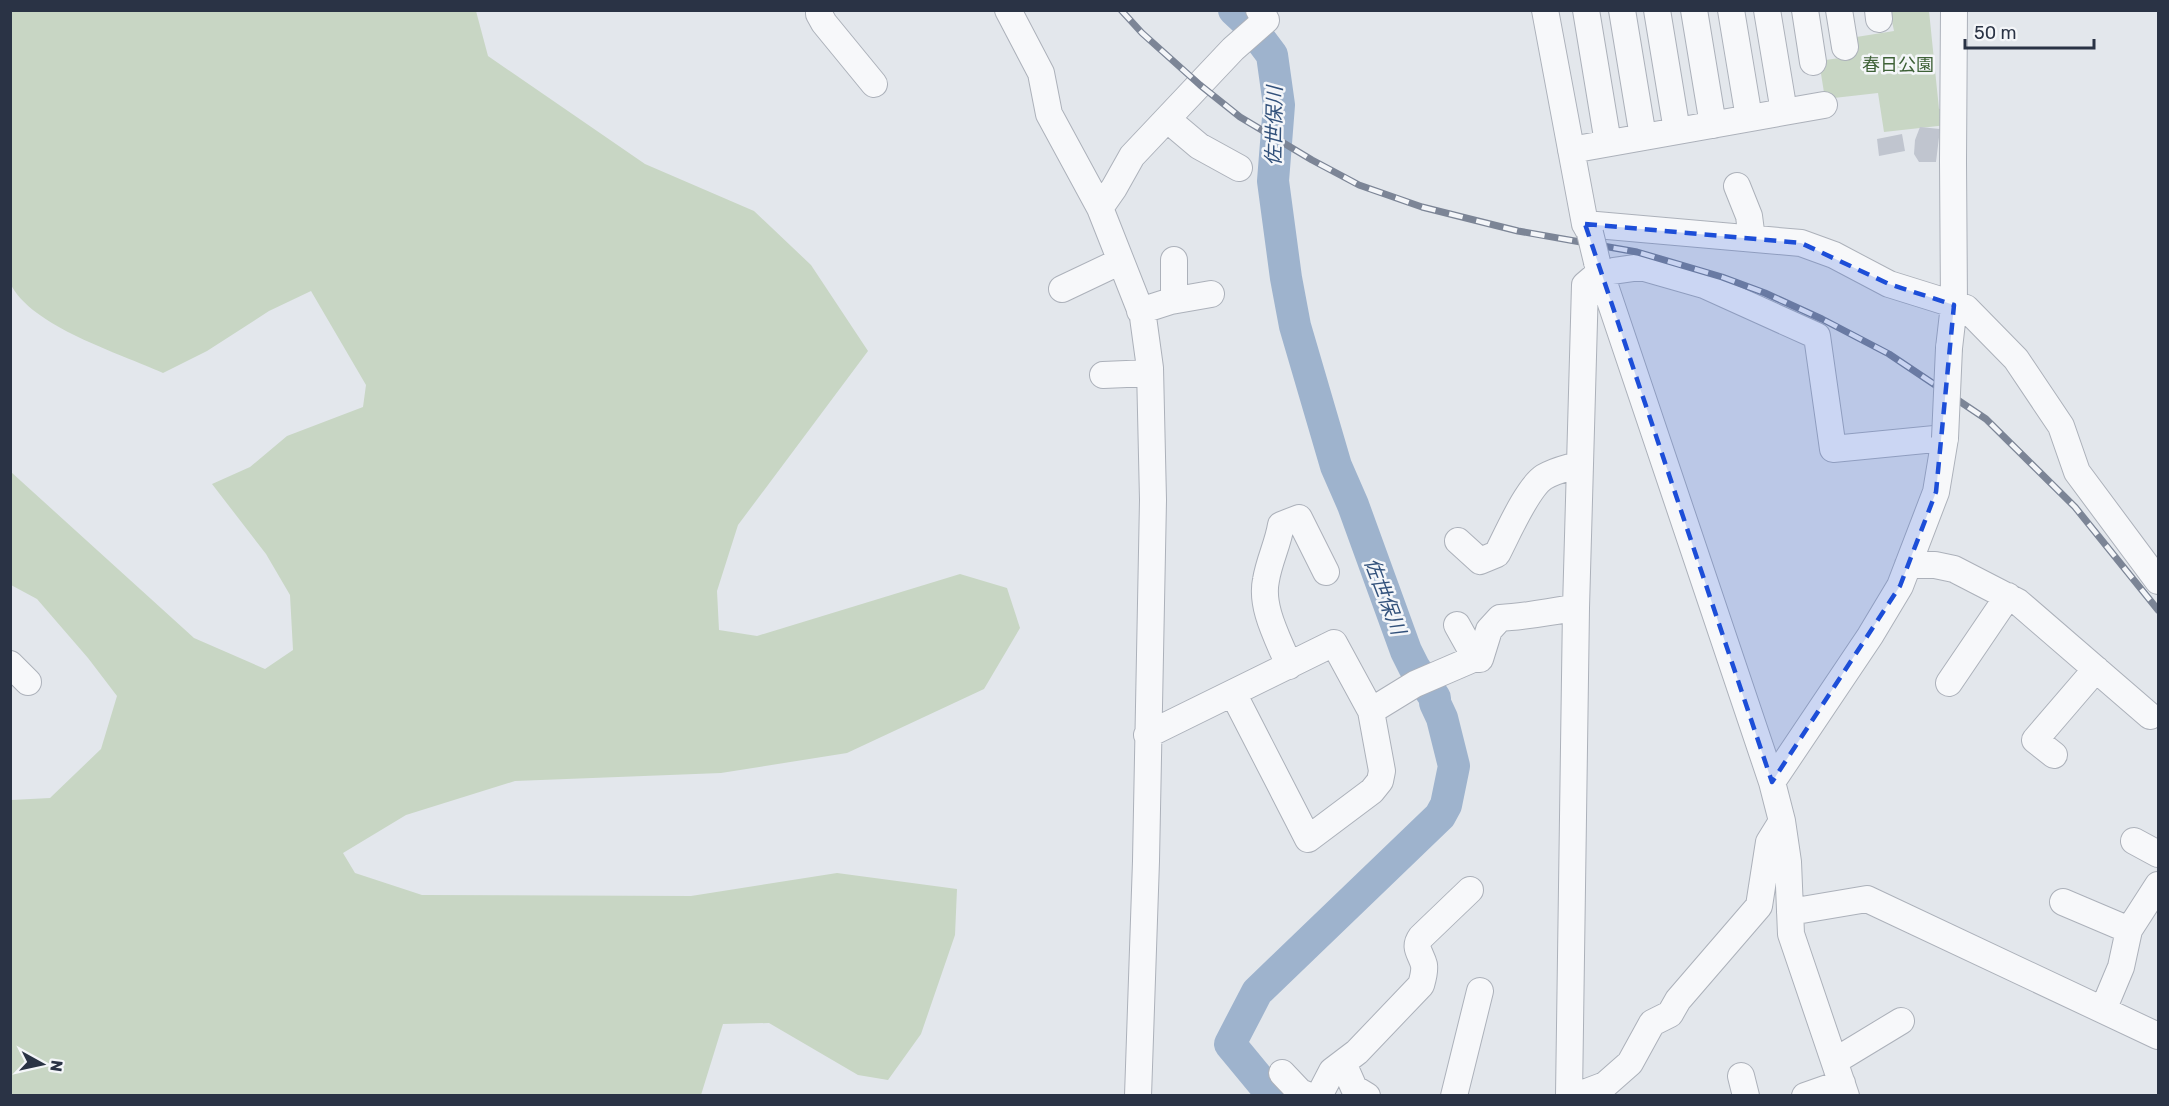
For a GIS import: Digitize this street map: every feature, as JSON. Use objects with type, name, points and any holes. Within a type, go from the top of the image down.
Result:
[{"type":"street","points":[[819,10],[824,23],[874,74]]},
{"type":"street","points":[[1008,10],[1041,73],[1048,114],[1100,208],[1121,261],[1140,311],[1150,373],[1153,500],[1147,735],[1144,1093]]},
{"type":"street","points":[[1545,10],[1571,150],[1598,268],[1772,782],[1782,821],[1788,862],[1791,934],[1841,1080]]},
{"type":"street","points":[[1586,10],[1608,143]]},
{"type":"street","points":[[1622,10],[1643,137]]},
{"type":"street","points":[[1657,10],[1677,131]]},
{"type":"street","points":[[1694,10],[1713,125]]},
{"type":"street","points":[[1731,10],[1749,118]]},
{"type":"street","points":[[1767,10],[1784,112]]},
{"type":"street","points":[[1805,10],[1813,63]]},
{"type":"street","points":[[1839,10],[1845,47]]},
{"type":"street","points":[[1772,782],[1870,636],[1900,586],[1936,492],[1945,438],[1949,348],[1954,305],[1954,10]]},
{"type":"street","points":[[1100,208],[1132,156],[1233,49],[1257,19]]},
{"type":"street","points":[[1571,150],[1824,105]]},
{"type":"street","points":[[1167,119],[1199,146],[1239,168]]},
{"type":"street","points":[[1737,186],[1749,216],[1752,239]]},
{"type":"street","points":[[1588,229],[1801,243],[1834,255],[1889,284],[1966,308],[2016,359],[2061,426],[2078,472],[2158,581]]},
{"type":"street","points":[[1070,291],[1121,261]]},
{"type":"street","points":[[1174,261],[1174,300]]},
{"type":"street","points":[[1598,268],[1641,267],[1704,285],[1817,336],[1833,449],[1945,438]]},
{"type":"street","points":[[1569,1095],[1576,608],[1585,285],[1598,268]]},
{"type":"street","points":[[1140,311],[1174,300],[1211,294]]},
{"type":"street","points":[[1103,375],[1150,373]]},
{"type":"street","points":[[1458,541],[1480,561],[1497,554],[1530,492],[1542,478],[1580,464]]},
{"type":"street","points":[[1289,666],[1266,606],[1265,583],[1281,525],[1299,518],[1326,572]]},
{"type":"street","points":[[1908,565],[1935,565],[1954,569],[2018,602],[2150,716]]},
{"type":"street","points":[[1949,683],[2008,596]]},
{"type":"street","points":[[1371,711],[1415,684],[1480,659],[1489,630],[1500,618],[1525,617],[1552,610],[1576,608]]},
{"type":"street","points":[[1457,626],[1475,659]]},
{"type":"street","points":[[1147,735],[1334,643],[1371,711],[1382,771],[1380,781],[1372,791],[1308,839],[1233,693]]},
{"type":"street","points":[[10,664],[28,682]]},
{"type":"street","points":[[2054,755],[2035,740],[2096,669]]},
{"type":"street","points":[[1576,1095],[1605,1085],[1630,1063],[1652,1023],[1670,1014],[1678,999],[1760,906],[1769,842],[1782,821]]},
{"type":"street","points":[[2134,841],[2158,854]]},
{"type":"street","points":[[2103,1010],[2121,967],[2129,930],[2158,885]]},
{"type":"street","points":[[1319,1095],[1332,1071],[1357,1052],[1421,985],[1424,964],[1417,943],[1470,890]]},
{"type":"street","points":[[1790,912],[1867,899],[2158,1036]]},
{"type":"street","points":[[2063,902],[2129,930]]},
{"type":"street","points":[[1454,1095],[1480,991]]},
{"type":"street","points":[[1805,1095],[1841,1080],[1901,1021]]},
{"type":"street","points":[[1343,1063],[1354,1088],[1367,1095]]},
{"type":"street","points":[[1282,1073],[1300,1092],[1310,1095]]},
{"type":"highlighted area","points":[[1585,224],[1801,243],[1889,284],[1954,305],[1936,492],[1900,586],[1772,782]]},
{"type":"green space","points":[[11,10],[476,11],[488,56],[645,164],[754,211],[811,265],[868,351],[738,525],[717,591],[719,630],[757,636],[960,574],[1007,588],[1020,628],[984,689],[847,753],[721,773],[515,781],[406,815],[343,853],[355,873],[422,895],[691,896],[837,873],[957,889],[955,935],[921,1034],[888,1080],[858,1075],[769,1023],[723,1024],[701,1095],[11,1095],[11,800],[50,798],[101,749],[117,696],[88,658],[37,599],[11,585],[11,472],[194,638],[265,669],[293,650],[290,595],[266,554],[212,484],[250,467],[287,436],[363,407],[366,385],[311,291],[269,311],[207,351],[163,373],[56,326],[21,299],[10,283]]},
{"type":"green space","name":"春日公園","points":[[1890,11],[1929,11],[1939,109],[1948,107],[1947,125],[1884,132],[1878,93],[1825,99],[1819,61],[1853,56],[1850,38],[1894,31]]},
{"type":"building","points":[[1920,127],[1940,129],[1936,162],[1919,162],[1914,154],[1915,140]]},
{"type":"building","points":[[1902,134],[1905,151],[1879,156],[1877,139]]},
{"type":"waterway","name":"佐世保川","points":[[1234,10],[1248,23],[1272,55],[1279,105],[1273,181],[1295,326],[1336,466],[1353,505],[1406,651],[1435,698],[1454,766],[1446,805],[1440,816],[1257,992],[1230,1044],[1273,1096]]},
{"type":"railway","points":[[1121,10],[1142,33],[1240,117],[1359,185],[1422,207],[1518,231],[1637,252],[1722,277],[1765,293],[1822,319],[1889,354],[1986,419],[2075,507],[2158,610]]}]
